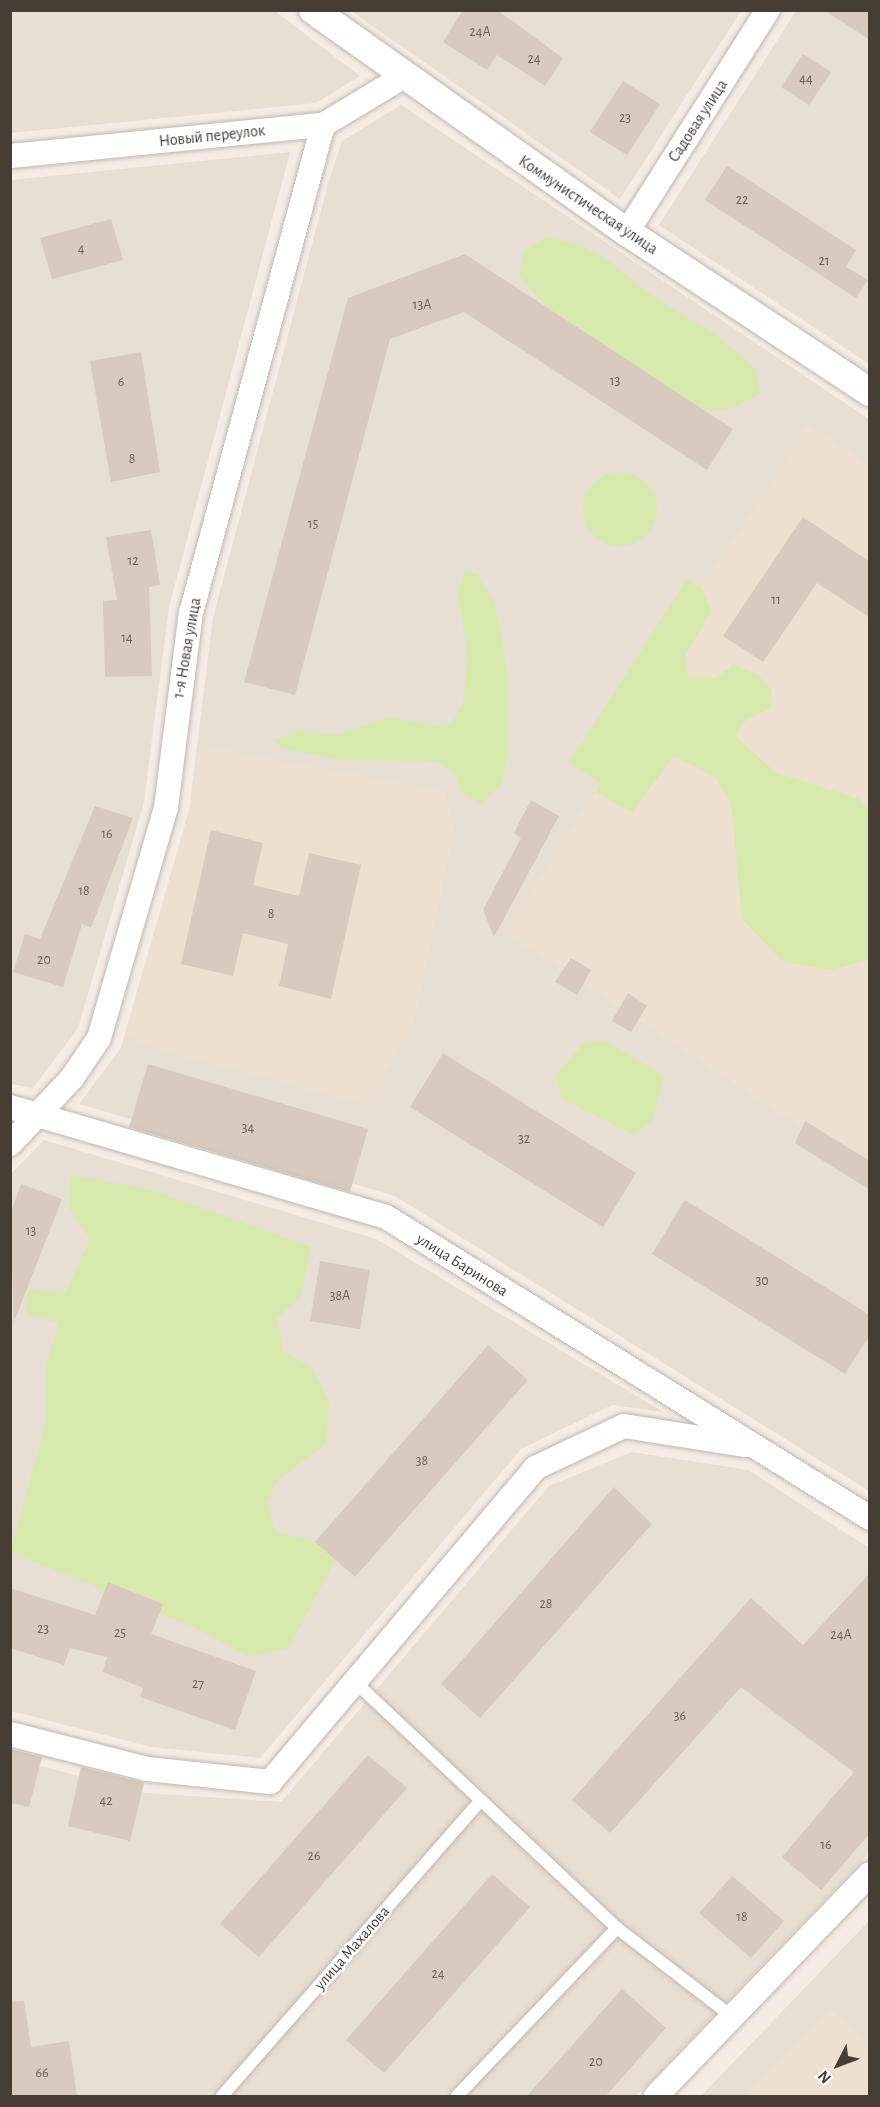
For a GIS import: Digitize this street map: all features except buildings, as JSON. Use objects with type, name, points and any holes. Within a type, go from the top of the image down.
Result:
[{"type":"street","name":"Коммунистическая улица","points":[[313,10],[401,78],[627,232],[870,392]]},
{"type":"street","name":"Садовая улица","points":[[627,232],[768,10]]},
{"type":"street","name":"Новый переулок","points":[[10,156],[323,125],[401,78]]},
{"type":"street","name":"1-я Новая улица","points":[[10,1144],[41,1114],[99,1038],[166,807],[191,613],[323,125]]},
{"type":"street","name":"улица Баринова","points":[[10,1107],[41,1114],[386,1218],[870,1518]]},
{"type":"street","points":[[10,1734],[147,1769],[270,1782],[535,1467],[624,1426],[757,1447]]},
{"type":"street","points":[[656,2097],[730,2015],[870,1874]]},
{"type":"lane","points":[[355,1682],[617,1928],[730,2015]]},
{"type":"lane","name":"улица Махалова","points":[[222,2097],[481,1800]]},
{"type":"lane","points":[[457,2097],[617,1928]]},
{"type":"shaded area","points":[[10,11],[275,11],[360,76],[316,103],[11,133]]},
{"type":"shaded area","points":[[351,11],[741,11],[620,199]]},
{"type":"shaded area","points":[[796,11],[869,11],[869,364],[659,225]]},
{"type":"shaded area","points":[[401,105],[869,419],[869,1491],[395,1196],[79,1104],[121,1048],[189,811],[213,618],[328,184],[342,141]]},
{"type":"shaded area","points":[[290,152],[169,607],[144,802],[78,1028],[33,1088],[11,1084],[11,180]]},
{"type":"shaded area","points":[[808,425],[869,465],[869,1172],[504,932],[600,783],[569,763],[687,579],[702,587]]},
{"type":"shaded area","points":[[213,748],[445,791],[454,830],[422,986],[410,1033],[366,1105],[145,1046],[125,1034],[189,811],[197,754]]},
{"type":"shaded area","points":[[44,1140],[376,1239],[663,1412],[612,1405],[521,1449],[260,1758],[151,1747],[11,1711],[10,1175]]},
{"type":"shaded area","points":[[632,1452],[748,1470],[869,1548],[869,1853],[649,2083],[635,2096],[11,2096],[10,1758],[145,1793],[281,1802],[549,1486]]},
{"type":"shaded area","points":[[869,1921],[869,2096],[701,2096]]},
{"type":"shaded area","points":[[830,2009],[869,2045],[869,2096],[745,2096]]},
{"type":"green space","points":[[547,237],[580,245],[606,259],[655,298],[715,334],[756,369],[760,394],[730,409],[703,410],[546,306],[519,275],[525,250]]},
{"type":"green space","points":[[620,472],[634,475],[646,483],[654,495],[657,509],[654,523],[646,535],[634,543],[620,546],[606,543],[594,535],[586,523],[583,509],[586,495],[594,483],[606,475]]},
{"type":"green space","points":[[464,570],[477,575],[495,603],[508,676],[508,758],[500,786],[481,804],[462,793],[455,773],[436,761],[344,760],[283,749],[274,740],[297,731],[336,735],[390,717],[439,727],[453,721],[463,702],[468,657],[458,594]]},
{"type":"green space","points":[[687,579],[702,588],[711,612],[685,656],[689,678],[717,677],[733,665],[757,674],[772,690],[770,709],[746,720],[735,736],[775,772],[859,799],[869,811],[869,960],[830,970],[782,961],[742,919],[731,802],[715,777],[674,756],[632,813],[596,792],[600,783],[569,763]]},
{"type":"green space","points":[[606,1041],[664,1076],[653,1120],[634,1135],[562,1099],[555,1076],[583,1044]]},
{"type":"green space","points":[[70,1175],[148,1189],[311,1247],[301,1297],[277,1318],[284,1352],[312,1367],[329,1402],[326,1444],[278,1480],[267,1503],[275,1531],[315,1542],[335,1560],[289,1648],[248,1656],[194,1627],[11,1552],[45,1424],[45,1369],[59,1323],[26,1314],[29,1290],[65,1293],[90,1239],[69,1208]]}]
